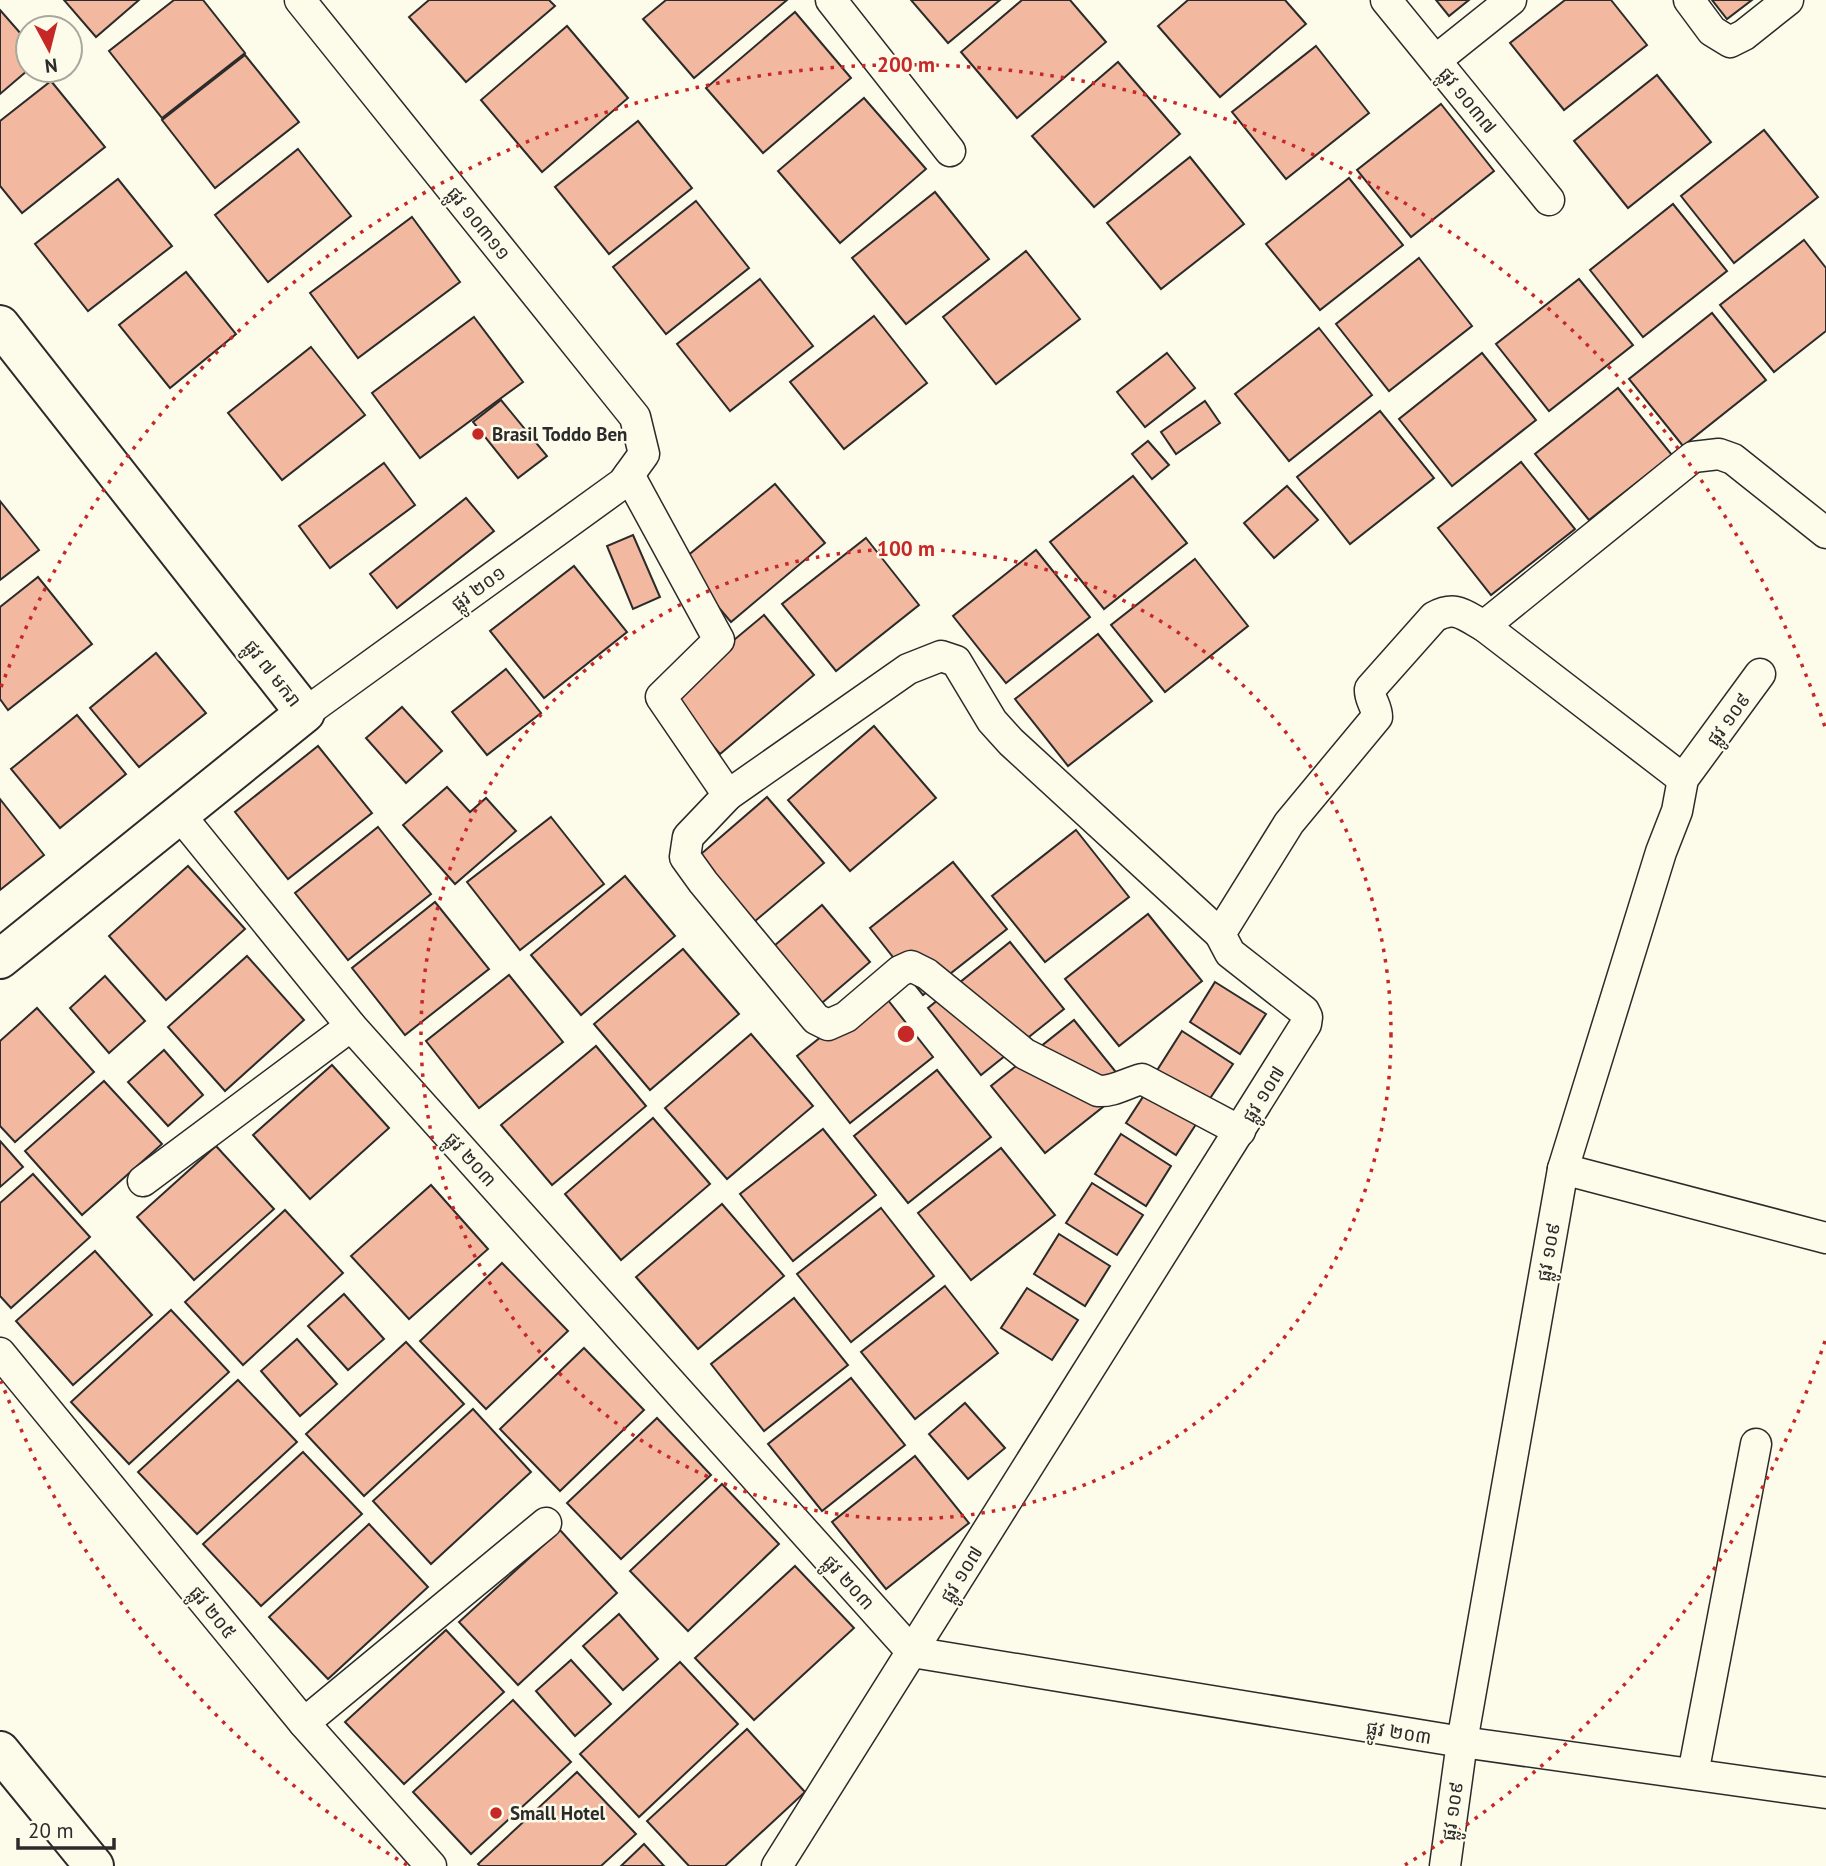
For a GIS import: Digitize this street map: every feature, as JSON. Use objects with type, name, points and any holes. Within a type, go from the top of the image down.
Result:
[{"type":"main road","name":"ផ្លូវ ៧ មករា","points":[[0,325],[305,713],[0,959]]},
{"type":"main road","points":[[0,1751],[94,1866]]},
{"type":"street","name":"ផ្លូវ ១០៣១១","points":[[300,0],[635,417],[636,465],[719,640],[661,698],[728,794]]},
{"type":"street","points":[[831,0],[950,151]]},
{"type":"street","name":"ផ្លូវ ១០៣៧","points":[[1386,0],[1549,200]]},
{"type":"street","points":[[1436,60],[1511,0]]},
{"type":"street","points":[[1689,0],[1712,31],[1730,42],[1744,35],[1788,0]]},
{"type":"street","points":[[1485,626],[1693,457],[1719,454],[1733,459],[1822,524]]},
{"type":"street","name":"ផ្លូវ ២០១","points":[[305,713],[623,483],[636,465]]},
{"type":"street","points":[[1240,1131],[1142,1079],[1127,1083],[1111,1092],[1098,1091],[1025,1054],[927,974],[911,966],[900,971],[846,1017],[828,1025],[816,1019],[685,857],[688,837],[728,794],[908,669],[941,656],[956,661],[992,721],[1012,742],[1220,934],[1289,823],[1377,717],[1370,689],[1434,617],[1446,610],[1454,610],[1485,626],[1683,779]]},
{"type":"street","name":"ផ្លូវ ១០៩","points":[[1445,1866],[1462,1742],[1563,1169],[1661,852],[1677,811],[1683,779],[1760,674]]},
{"type":"street","name":"ផ្លូវ ២០៣","points":[[179,814],[351,1026],[912,1652],[1462,1742],[1826,1793]]},
{"type":"street","name":"ផ្លូវ ១០៧","points":[[777,1866],[1306,1024],[1304,1011],[1230,953],[1220,934]]},
{"type":"street","points":[[143,1181],[351,1026]]},
{"type":"street","points":[[1563,1169],[1826,1238]]},
{"type":"street","name":"ផ្លូវ ២០៥","points":[[0,1353],[304,1723],[431,1866]]},
{"type":"street","points":[[1693,1774],[1756,1444]]},
{"type":"street","points":[[304,1723],[546,1523]]},
{"type":"building","points":[[64,0],[139,0],[96,37],[84,23],[84,14],[76,14]]},
{"type":"building","points":[[174,0],[203,0],[245,53],[162,118],[109,51]]},
{"type":"building","points":[[429,0],[549,0],[555,6],[466,82],[409,17]]},
{"type":"building","points":[[666,0],[787,0],[694,78],[643,19]]},
{"type":"building","points":[[911,0],[1000,0],[948,43]]},
{"type":"building","points":[[1022,0],[1070,0],[1106,42],[1017,118],[961,52]]},
{"type":"building","points":[[1188,0],[1285,0],[1306,24],[1220,97],[1158,26]]},
{"type":"building","points":[[1436,0],[1469,0],[1449,16]]},
{"type":"building","points":[[1565,0],[1611,0],[1647,45],[1564,110],[1510,43]]},
{"type":"building","points":[[1712,0],[1752,0],[1727,19]]},
{"type":"building","points":[[0,10],[14,26],[14,82],[0,94]]},
{"type":"building","points":[[795,12],[851,78],[763,153],[706,88]]},
{"type":"building","points":[[567,26],[628,98],[542,172],[481,100]]},
{"type":"building","points":[[1316,46],[1369,113],[1286,179],[1232,112]]},
{"type":"building","points":[[245,55],[299,122],[215,188],[162,120]]},
{"type":"building","points":[[1118,62],[1180,134],[1094,207],[1032,136]]},
{"type":"building","points":[[1657,75],[1711,142],[1628,208],[1574,141]]},
{"type":"building","points":[[47,84],[53,84],[105,147],[22,213],[0,186],[0,121]]},
{"type":"building","points":[[864,98],[926,169],[840,243],[778,171]]},
{"type":"building","points":[[1441,104],[1494,171],[1411,237],[1357,170]]},
{"type":"building","points":[[638,121],[692,188],[609,254],[555,187]]},
{"type":"building","points":[[1764,130],[1818,197],[1734,263],[1681,196]]},
{"type":"building","points":[[298,149],[351,216],[268,282],[215,215]]},
{"type":"building","points":[[1190,157],[1244,224],[1161,289],[1107,223]]},
{"type":"building","points":[[1349,178],[1403,245],[1320,310],[1266,244]]},
{"type":"building","points":[[118,179],[172,246],[88,311],[35,244]]},
{"type":"building","points":[[935,192],[989,259],[906,324],[852,258]]},
{"type":"building","points":[[696,201],[749,268],[666,334],[613,267]]},
{"type":"building","points":[[1673,204],[1727,271],[1643,337],[1590,270]]},
{"type":"building","points":[[412,217],[460,282],[358,358],[310,293]]},
{"type":"building","points":[[1804,240],[1826,268],[1826,331],[1774,372],[1720,305]]},
{"type":"building","points":[[1026,251],[1080,319],[996,384],[943,317]]},
{"type":"building","points":[[1419,258],[1472,326],[1389,391],[1336,324]]},
{"type":"building","points":[[186,272],[236,334],[170,388],[119,325]]},
{"type":"building","points":[[760,279],[813,346],[730,411],[677,344]]},
{"type":"building","points":[[1579,279],[1633,345],[1549,411],[1496,344]]},
{"type":"building","points":[[1712,313],[1766,380],[1683,446],[1629,379]]},
{"type":"building","points":[[874,316],[927,383],[844,449],[790,382]]},
{"type":"building","points":[[474,317],[523,382],[420,458],[372,393]]},
{"type":"building","points":[[1319,328],[1372,395],[1289,461],[1235,394]]},
{"type":"building","points":[[311,347],[365,415],[282,480],[228,413]]},
{"type":"building","points":[[1167,353],[1195,388],[1145,427],[1117,392]]},
{"type":"building","points":[[1482,353],[1536,420],[1452,486],[1399,419]]},
{"type":"building","points":[[1618,388],[1672,455],[1589,520],[1535,454]]},
{"type":"building","points":[[501,400],[547,456],[518,478],[473,422]]},
{"type":"building","points":[[1205,401],[1220,423],[1176,454],[1161,432]]},
{"type":"building","points":[[1380,411],[1434,478],[1350,544],[1297,477]]},
{"type":"building","points":[[1148,441],[1169,465],[1152,479],[1132,454]]},
{"type":"building","points":[[1521,462],[1575,529],[1491,595],[1438,528]]},
{"type":"building","points":[[384,463],[415,505],[330,568],[299,526]]},
{"type":"building","points":[[1133,476],[1187,543],[1104,609],[1050,542]]},
{"type":"building","points":[[775,484],[825,543],[731,622],[680,562]]},
{"type":"building","points":[[1287,486],[1318,520],[1274,558],[1244,523]]},
{"type":"building","points":[[466,498],[494,531],[397,608],[370,574]]},
{"type":"building","points":[[0,501],[39,550],[0,580]]},
{"type":"building","points":[[633,535],[660,597],[633,609],[607,546]]},
{"type":"building","points":[[866,538],[919,605],[836,671],[782,604]]},
{"type":"building","points":[[1036,550],[1090,617],[1006,683],[953,616]]},
{"type":"building","points":[[1195,559],[1248,626],[1165,692],[1111,625]]},
{"type":"building","points":[[574,566],[627,632],[544,698],[490,631]]},
{"type":"building","points":[[38,577],[92,644],[8,710],[0,699],[0,607]]},
{"type":"building","points":[[764,615],[814,675],[720,754],[669,694]]},
{"type":"building","points":[[1098,634],[1152,701],[1068,766],[1015,699]]},
{"type":"building","points":[[156,653],[206,713],[139,767],[90,708]]},
{"type":"building","points":[[506,669],[541,713],[487,755],[452,712]]},
{"type":"building","points":[[402,707],[442,751],[406,783],[366,738]]},
{"type":"building","points":[[77,715],[126,774],[60,828],[11,769]]},
{"type":"building","points":[[874,726],[936,798],[850,871],[788,800]]},
{"type":"building","points":[[318,746],[372,813],[288,879],[235,812]]},
{"type":"building","points":[[447,787],[470,812],[486,798],[516,831],[455,884],[403,825]]},
{"type":"building","points":[[767,797],[824,863],[735,938],[679,873]]},
{"type":"building","points":[[0,799],[44,855],[0,890]]},
{"type":"building","points":[[551,817],[604,884],[520,950],[467,882]]},
{"type":"building","points":[[378,827],[431,894],[348,960],[295,893]]},
{"type":"building","points":[[1076,830],[1129,897],[1045,962],[992,896]]},
{"type":"building","points":[[953,862],[1007,929],[923,995],[870,928]]},
{"type":"building","points":[[188,866],[245,929],[166,1000],[109,936]]},
{"type":"building","points":[[625,876],[675,936],[581,1015],[531,955]]},
{"type":"building","points":[[435,902],[489,969],[405,1035],[352,968]]},
{"type":"building","points":[[822,905],[870,962],[802,1020],[753,964]]},
{"type":"building","points":[[1148,914],[1202,981],[1119,1046],[1065,979]]},
{"type":"building","points":[[1010,942],[1064,1009],[981,1075],[928,1008]]},
{"type":"building","points":[[683,949],[739,1014],[650,1090],[594,1024]]},
{"type":"building","points":[[247,956],[304,1020],[225,1091],[168,1027]]},
{"type":"building","points":[[509,975],[563,1042],[479,1108],[426,1041]]},
{"type":"building","points":[[105,976],[145,1021],[109,1053],[70,1008]]},
{"type":"building","points":[[1215,982],[1266,1014],[1240,1054],[1190,1022]]},
{"type":"building","points":[[880,990],[933,1057],[850,1123],[797,1056]]},
{"type":"building","points":[[37,1008],[94,1072],[15,1142],[0,1126],[0,1041]]},
{"type":"building","points":[[1074,1020],[1128,1087],[1045,1153],[991,1086]]},
{"type":"building","points":[[1182,1031],[1233,1064],[1207,1103],[1156,1072]]},
{"type":"building","points":[[751,1034],[813,1106],[727,1179],[665,1108]]},
{"type":"building","points":[[596,1046],[646,1106],[552,1185],[501,1125]]},
{"type":"building","points":[[164,1050],[203,1095],[168,1126],[128,1082]]},
{"type":"building","points":[[332,1065],[389,1128],[310,1199],[253,1135]]},
{"type":"building","points":[[937,1070],[991,1137],[908,1203],[854,1136]]},
{"type":"building","points":[[104,1081],[162,1144],[82,1215],[25,1151]]},
{"type":"building","points":[[1152,1083],[1202,1115],[1176,1155],[1126,1123]]},
{"type":"building","points":[[653,1118],[710,1184],[621,1260],[565,1194]]},
{"type":"building","points":[[823,1129],[876,1195],[793,1261],[740,1194]]},
{"type":"building","points":[[1121,1134],[1171,1166],[1146,1206],[1095,1174]]},
{"type":"building","points":[[0,1141],[23,1167],[0,1187]]},
{"type":"building","points":[[216,1146],[274,1209],[194,1280],[137,1217]]},
{"type":"building","points":[[1001,1148],[1055,1215],[971,1280],[918,1213]]},
{"type":"building","points":[[33,1174],[90,1237],[11,1308],[0,1296],[0,1203]]},
{"type":"building","points":[[1092,1183],[1143,1215],[1117,1255],[1066,1223]]},
{"type":"building","points":[[431,1185],[488,1249],[409,1319],[351,1256]]},
{"type":"building","points":[[722,1204],[784,1276],[698,1349],[636,1277]]},
{"type":"building","points":[[881,1208],[934,1276],[851,1342],[797,1274]]},
{"type":"building","points":[[285,1210],[343,1273],[243,1365],[185,1302]]},
{"type":"building","points":[[1059,1234],[1110,1266],[1085,1306],[1034,1274]]},
{"type":"building","points":[[95,1251],[152,1315],[73,1385],[16,1321]]},
{"type":"building","points":[[502,1263],[568,1331],[486,1409],[420,1341]]},
{"type":"building","points":[[945,1286],[998,1353],[915,1419],[861,1352]]},
{"type":"building","points":[[1027,1288],[1078,1320],[1052,1360],[1001,1328]]},
{"type":"building","points":[[344,1294],[384,1339],[348,1370],[308,1326]]},
{"type":"building","points":[[794,1298],[848,1365],[764,1431],[711,1364]]},
{"type":"building","points":[[171,1310],[229,1372],[129,1464],[71,1402]]},
{"type":"building","points":[[297,1339],[337,1384],[300,1416],[261,1371]]},
{"type":"building","points":[[406,1342],[464,1404],[364,1496],[306,1434]]},
{"type":"building","points":[[584,1348],[644,1410],[560,1491],[500,1429]]},
{"type":"building","points":[[851,1378],[905,1445],[822,1511],[768,1444]]},
{"type":"building","points":[[238,1380],[297,1442],[197,1534],[138,1472]]},
{"type":"building","points":[[965,1403],[1005,1448],[968,1479],[929,1434]]},
{"type":"building","points":[[473,1409],[531,1472],[431,1564],[373,1501]]},
{"type":"building","points":[[657,1418],[711,1475],[621,1559],[567,1503]]},
{"type":"building","points":[[303,1452],[362,1514],[261,1606],[203,1544]]},
{"type":"building","points":[[915,1456],[969,1523],[886,1589],[832,1522]]},
{"type":"building","points":[[722,1484],[779,1544],[688,1631],[630,1571]]},
{"type":"building","points":[[369,1524],[428,1587],[328,1679],[269,1617]]},
{"type":"building","points":[[560,1530],[617,1593],[518,1685],[459,1622]]},
{"type":"building","points":[[795,1566],[854,1628],[754,1720],[695,1658]]},
{"type":"building","points":[[619,1614],[658,1659],[623,1690],[583,1646]]},
{"type":"building","points":[[446,1630],[504,1692],[404,1784],[345,1722]]},
{"type":"building","points":[[571,1660],[611,1704],[575,1736],[536,1691]]},
{"type":"building","points":[[680,1662],[738,1724],[639,1817],[580,1754]]},
{"type":"building","points":[[513,1700],[571,1762],[471,1854],[413,1792]]},
{"type":"building","points":[[747,1729],[805,1792],[725,1866],[689,1866],[647,1821]]},
{"type":"building","points":[[577,1772],[636,1834],[601,1866],[478,1864]]},
{"type":"building","points":[[644,1844],[664,1866],[621,1866]]},
{"type":"place","name":"Brasil Toddo Ben","points":[[478,434]]},
{"type":"place","name":"Small Hotel","points":[[496,1813]]}]
